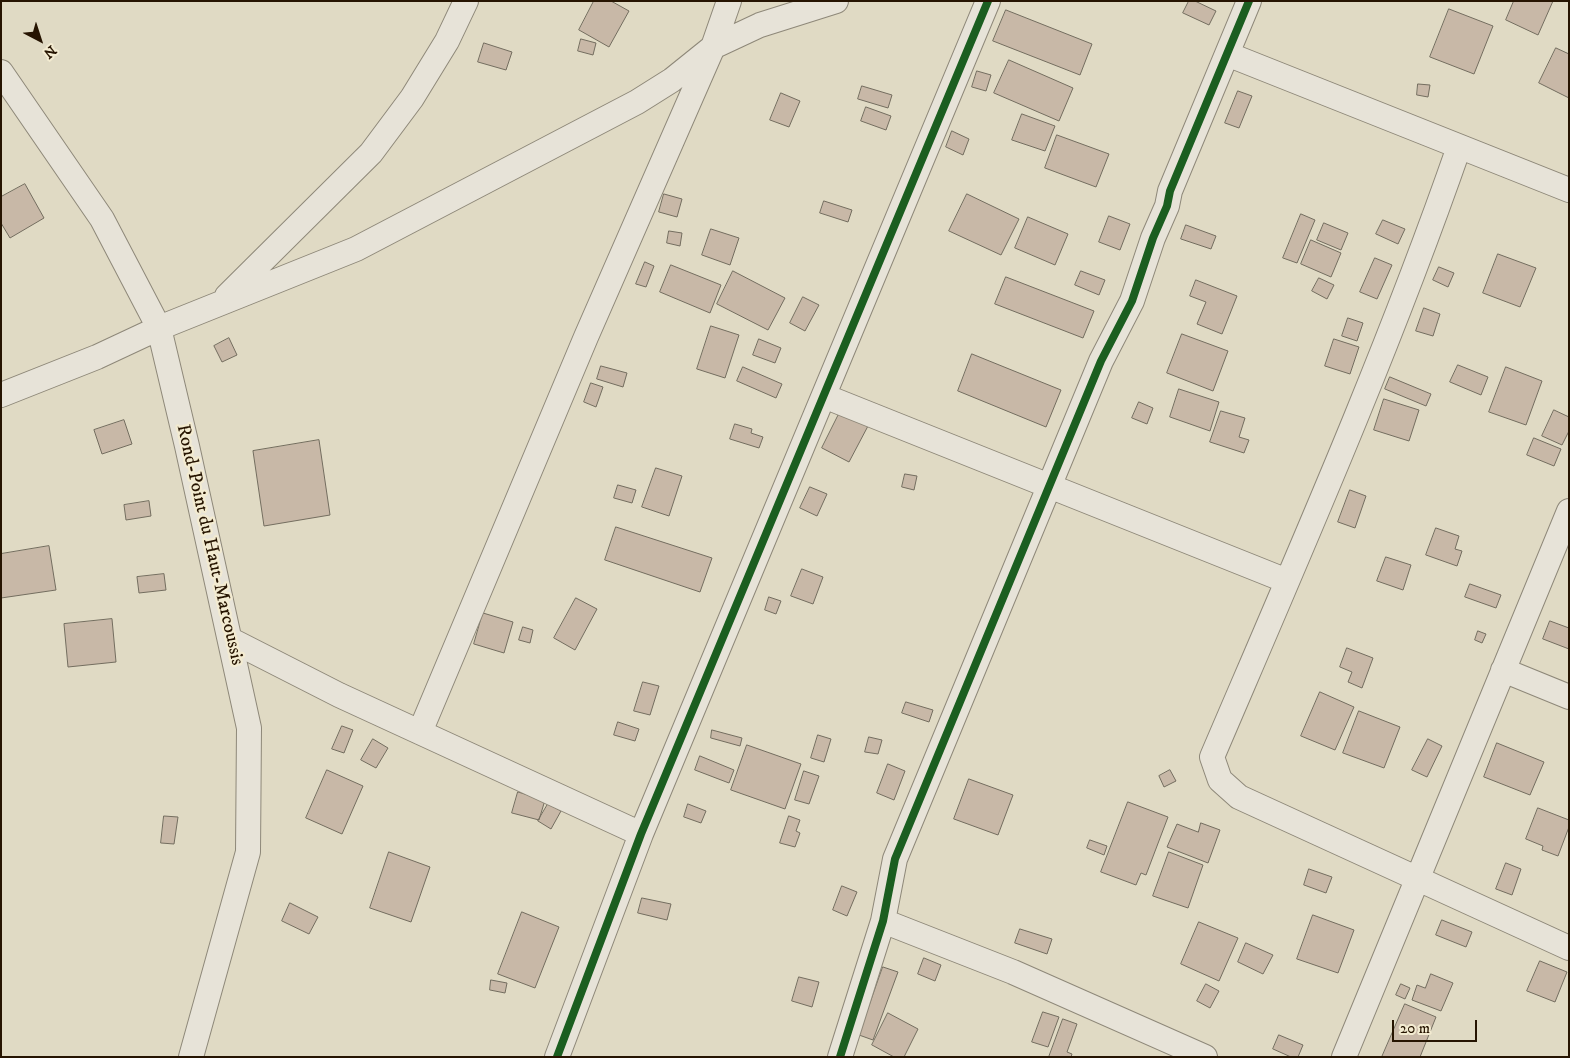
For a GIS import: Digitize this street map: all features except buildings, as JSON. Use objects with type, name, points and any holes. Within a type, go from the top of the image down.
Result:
[{"type":"street","points":[[218,304],[371,153],[412,98],[447,41],[466,1]]},
{"type":"street","points":[[420,732],[586,337],[713,47],[729,1]]},
{"type":"street","points":[[1,395],[97,357],[159,328],[356,249],[637,102],[672,80],[713,47],[760,25],[836,1]]},
{"type":"street","points":[[557,1057],[641,834],[762,539],[824,396],[988,1]]},
{"type":"street","points":[[840,1057],[883,921],[896,859],[1101,361],[1132,301],[1153,238],[1167,206],[1170,191],[1249,1]]},
{"type":"street","points":[[1227,54],[1569,190]]},
{"type":"street","name":"Rond-Point du Haut-Marcoussis","points":[[1,72],[102,219],[159,328],[250,728],[248,852],[191,1057]]},
{"type":"street","points":[[1459,147],[1430,230],[1324,497],[1212,757],[1220,780],[1240,797],[1569,948]]},
{"type":"street","points":[[824,396],[1287,581]]},
{"type":"street","points":[[1344,1057],[1569,511]]},
{"type":"street","points":[[231,640],[339,695],[641,834]]},
{"type":"street","points":[[1503,670],[1569,697]]},
{"type":"street","points":[[883,921],[1013,972],[1205,1057]]},
{"type":"cycle path","points":[[557,1057],[641,834],[988,1]]},
{"type":"cycle path","points":[[840,1057],[883,921],[895,859],[1101,361],[1132,301],[1153,238],[1167,206],[1170,191],[1249,1]]}]
